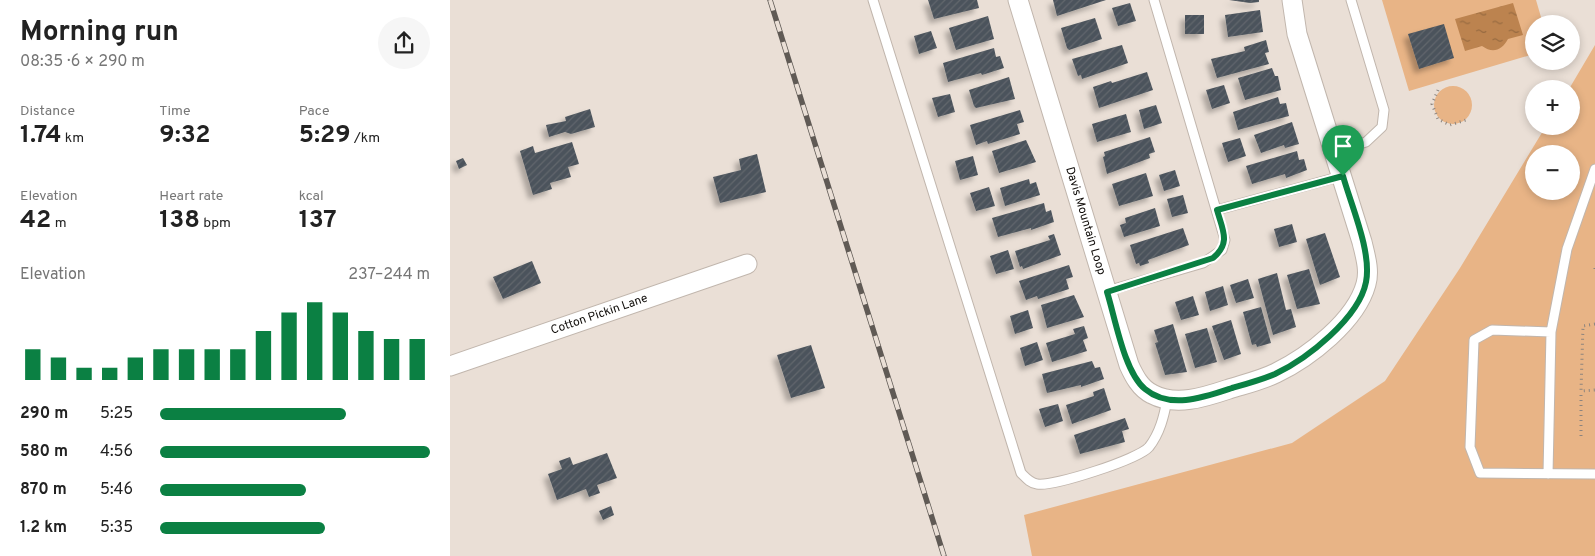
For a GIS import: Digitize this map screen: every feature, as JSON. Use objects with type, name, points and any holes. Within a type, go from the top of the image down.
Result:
[{"type":"street","name":"Davis Mountain Loop","points":[[1018,0],[1135,378],[1152,394],[1167,400]]},
{"type":"street","points":[[1167,400],[1188,400],[1210,395],[1274,374],[1316,348],[1339,327],[1358,303],[1366,283],[1366,260],[1343,176],[1297,34],[1292,0]]},
{"type":"street","name":"Cotton Pickin Lane","points":[[450,366],[747,264]]},
{"type":"lane","points":[[873,0],[1021,473],[1030,482],[1052,484],[1132,458],[1149,447],[1163,418],[1167,400]]},
{"type":"lane","points":[[1107,292],[1213,258],[1222,250],[1225,240],[1154,0]]},
{"type":"lane","points":[[1334,152],[1366,142],[1382,127],[1384,110],[1351,0]]},
{"type":"lane","points":[[1548,474],[1551,332],[1567,249],[1595,169]]},
{"type":"lane","points":[[1217,210],[1343,176]]},
{"type":"lane","points":[[1551,332],[1492,330],[1474,340],[1470,447],[1480,473],[1595,474]]},
{"type":"path","points":[[1438,90],[1432,104],[1438,119],[1450,125],[1466,120]]},
{"type":"path","points":[[1581,436],[1583,326],[1595,324]]},
{"type":"path","points":[[1581,391],[1595,390]]},
{"type":"shaded area","points":[[1382,0],[1536,0],[1540,15],[1525,15],[1525,57],[1409,91]]},
{"type":"shaded area","points":[[1595,45],[1595,556],[1032,556],[1024,515],[1292,443],[1385,381],[1460,268],[1525,161],[1525,200],[1580,200],[1580,145],[1534,145],[1541,135],[1580,135],[1580,80],[1574,80]]},
{"type":"shaded area","points":[[1453,86],[1466,92],[1472,105],[1466,118],[1453,124],[1440,118],[1434,105],[1440,92]]},
{"type":"water","points":[[1513,3],[1523,35],[1508,39],[1497,50],[1490,50],[1482,46],[1465,51],[1455,19]]},
{"type":"building","points":[[928,0],[977,0],[979,8],[934,19]]},
{"type":"building","points":[[1053,0],[1106,0],[1057,16]]},
{"type":"building","points":[[1229,0],[1259,0],[1259,2],[1250,3]]},
{"type":"building","points":[[1130,3],[1136,21],[1118,26],[1112,8]]},
{"type":"building","points":[[1260,10],[1263,32],[1228,37],[1225,15]]},
{"type":"building","points":[[1185,15],[1204,15],[1204,34],[1185,34]]},
{"type":"building","points":[[988,16],[994,39],[956,50],[949,28]]},
{"type":"building","points":[[1095,18],[1102,39],[1069,50],[1061,28]]},
{"type":"building","points":[[1444,24],[1454,58],[1419,69],[1408,34]]},
{"type":"building","points":[[931,31],[937,48],[919,54],[914,36]]},
{"type":"building","points":[[1266,40],[1269,52],[1265,53],[1269,64],[1217,78],[1211,59],[1245,51],[1244,47]]},
{"type":"building","points":[[1122,45],[1128,63],[1082,79],[1081,75],[1078,76],[1072,59]]},
{"type":"building","points":[[994,48],[996,57],[1000,56],[1004,68],[948,82],[943,63]]},
{"type":"building","points":[[1272,68],[1275,76],[1278,76],[1281,90],[1245,100],[1238,78]]},
{"type":"building","points":[[1147,72],[1153,90],[1099,108],[1093,87]]},
{"type":"building","points":[[1009,77],[1015,99],[976,108],[974,106],[969,90]]},
{"type":"building","points":[[1224,85],[1230,103],[1212,109],[1206,90]]},
{"type":"building","points":[[950,94],[955,112],[938,117],[932,98]]},
{"type":"building","points":[[1278,97],[1280,104],[1286,103],[1289,116],[1238,130],[1233,112]]},
{"type":"building","points":[[1156,105],[1162,123],[1144,129],[1139,110]]},
{"type":"building","points":[[590,109],[595,127],[571,134],[565,132],[549,137],[546,125],[566,121],[565,117]]},
{"type":"building","points":[[1020,110],[1024,122],[1017,124],[1020,134],[988,144],[987,141],[976,145],[970,125]]},
{"type":"building","points":[[1126,114],[1131,132],[1097,142],[1092,124]]},
{"type":"building","points":[[1292,122],[1299,144],[1285,148],[1284,145],[1261,153],[1254,135]]},
{"type":"building","points":[[1150,137],[1155,152],[1149,154],[1150,158],[1107,174],[1103,157],[1105,156],[1104,152]]},
{"type":"building","points":[[1240,138],[1246,156],[1228,162],[1222,143]]},
{"type":"building","points":[[1026,140],[1036,162],[999,173],[992,151]]},
{"type":"building","points":[[572,142],[579,164],[568,167],[571,177],[550,183],[552,189],[533,195],[520,151],[533,146],[535,153]]},
{"type":"building","points":[[1297,151],[1299,160],[1304,159],[1307,170],[1286,178],[1285,174],[1252,184],[1246,166]]},
{"type":"building","points":[[757,154],[766,192],[720,203],[713,177],[741,170],[739,159]]},
{"type":"building","points":[[973,156],[978,175],[960,180],[955,161]]},
{"type":"building","points":[[463,158],[467,165],[459,169],[456,161]]},
{"type":"building","points":[[1175,170],[1180,186],[1164,191],[1159,175]]},
{"type":"building","points":[[1146,173],[1153,196],[1119,206],[1112,184]]},
{"type":"building","points":[[1029,179],[1030,184],[1036,182],[1040,195],[1005,206],[1000,188]]},
{"type":"building","points":[[989,187],[995,206],[976,211],[970,193]]},
{"type":"building","points":[[1183,195],[1188,213],[1172,217],[1167,199]]},
{"type":"building","points":[[1044,203],[1046,212],[1051,210],[1054,222],[1031,230],[1031,228],[998,237],[992,218]]},
{"type":"building","points":[[1155,208],[1160,226],[1124,237],[1120,225],[1126,223],[1125,218]]},
{"type":"building","points":[[1292,224],[1297,242],[1279,247],[1274,229]]},
{"type":"building","points":[[1183,228],[1189,245],[1148,260],[1149,263],[1140,266],[1139,263],[1136,264],[1130,245]]},
{"type":"building","points":[[1325,233],[1340,277],[1320,285],[1306,239]]},
{"type":"building","points":[[1054,234],[1061,255],[1023,269],[1022,266],[1020,267],[1015,251],[1050,240],[1048,236]]},
{"type":"building","points":[[1008,250],[1014,269],[996,274],[990,256]]},
{"type":"building","points":[[532,261],[541,283],[503,299],[493,277]]},
{"type":"building","points":[[1069,265],[1073,277],[1066,279],[1069,289],[1038,299],[1037,296],[1026,300],[1019,281]]},
{"type":"building","points":[[1309,269],[1320,304],[1297,309],[1287,275]]},
{"type":"building","points":[[1277,273],[1286,310],[1291,309],[1296,327],[1273,335],[1258,279]]},
{"type":"building","points":[[1248,279],[1254,298],[1236,303],[1230,285]]},
{"type":"building","points":[[1223,286],[1228,305],[1210,311],[1205,292]]},
{"type":"building","points":[[1074,295],[1084,317],[1047,328],[1041,305]]},
{"type":"building","points":[[1193,296],[1199,315],[1181,320],[1175,302]]},
{"type":"building","points":[[1261,307],[1271,343],[1257,347],[1256,344],[1252,345],[1243,312]]},
{"type":"building","points":[[1028,310],[1033,328],[1015,334],[1010,316]]},
{"type":"building","points":[[1231,320],[1241,354],[1224,360],[1212,326]]},
{"type":"building","points":[[1173,324],[1187,372],[1165,375],[1155,343],[1158,342],[1154,330]]},
{"type":"building","points":[[1084,326],[1088,338],[1083,340],[1087,351],[1052,362],[1046,343],[1075,334],[1073,329]]},
{"type":"building","points":[[1207,328],[1217,362],[1195,368],[1185,334]]},
{"type":"building","points":[[1037,342],[1043,360],[1025,366],[1020,348]]},
{"type":"building","points":[[811,345],[825,388],[791,398],[777,355]]},
{"type":"building","points":[[1092,361],[1095,368],[1100,367],[1104,379],[1081,387],[1081,385],[1047,393],[1042,374]]},
{"type":"building","points":[[1104,388],[1111,410],[1072,424],[1066,405],[1094,396],[1093,392]]},
{"type":"building","points":[[1058,404],[1063,421],[1045,427],[1039,409]]},
{"type":"building","points":[[1125,418],[1129,429],[1122,431],[1125,442],[1080,454],[1074,435]]},
{"type":"building","points":[[607,453],[617,478],[597,485],[600,493],[589,497],[586,489],[557,500],[548,474],[562,469],[559,461],[570,457],[573,465]]},
{"type":"building","points":[[611,506],[614,515],[603,520],[599,511]]},
{"type":"railway","points":[[770,0],[944,556]]},
{"type":"route","points":[[1343,176],[1362,242],[1367,272],[1366,283],[1358,303],[1339,327],[1316,348],[1295,363],[1274,374],[1210,395],[1188,400],[1167,400],[1143,388],[1135,378],[1129,365],[1107,292],[1203,263],[1213,258],[1222,250],[1225,240],[1217,210],[1343,176]]}]
